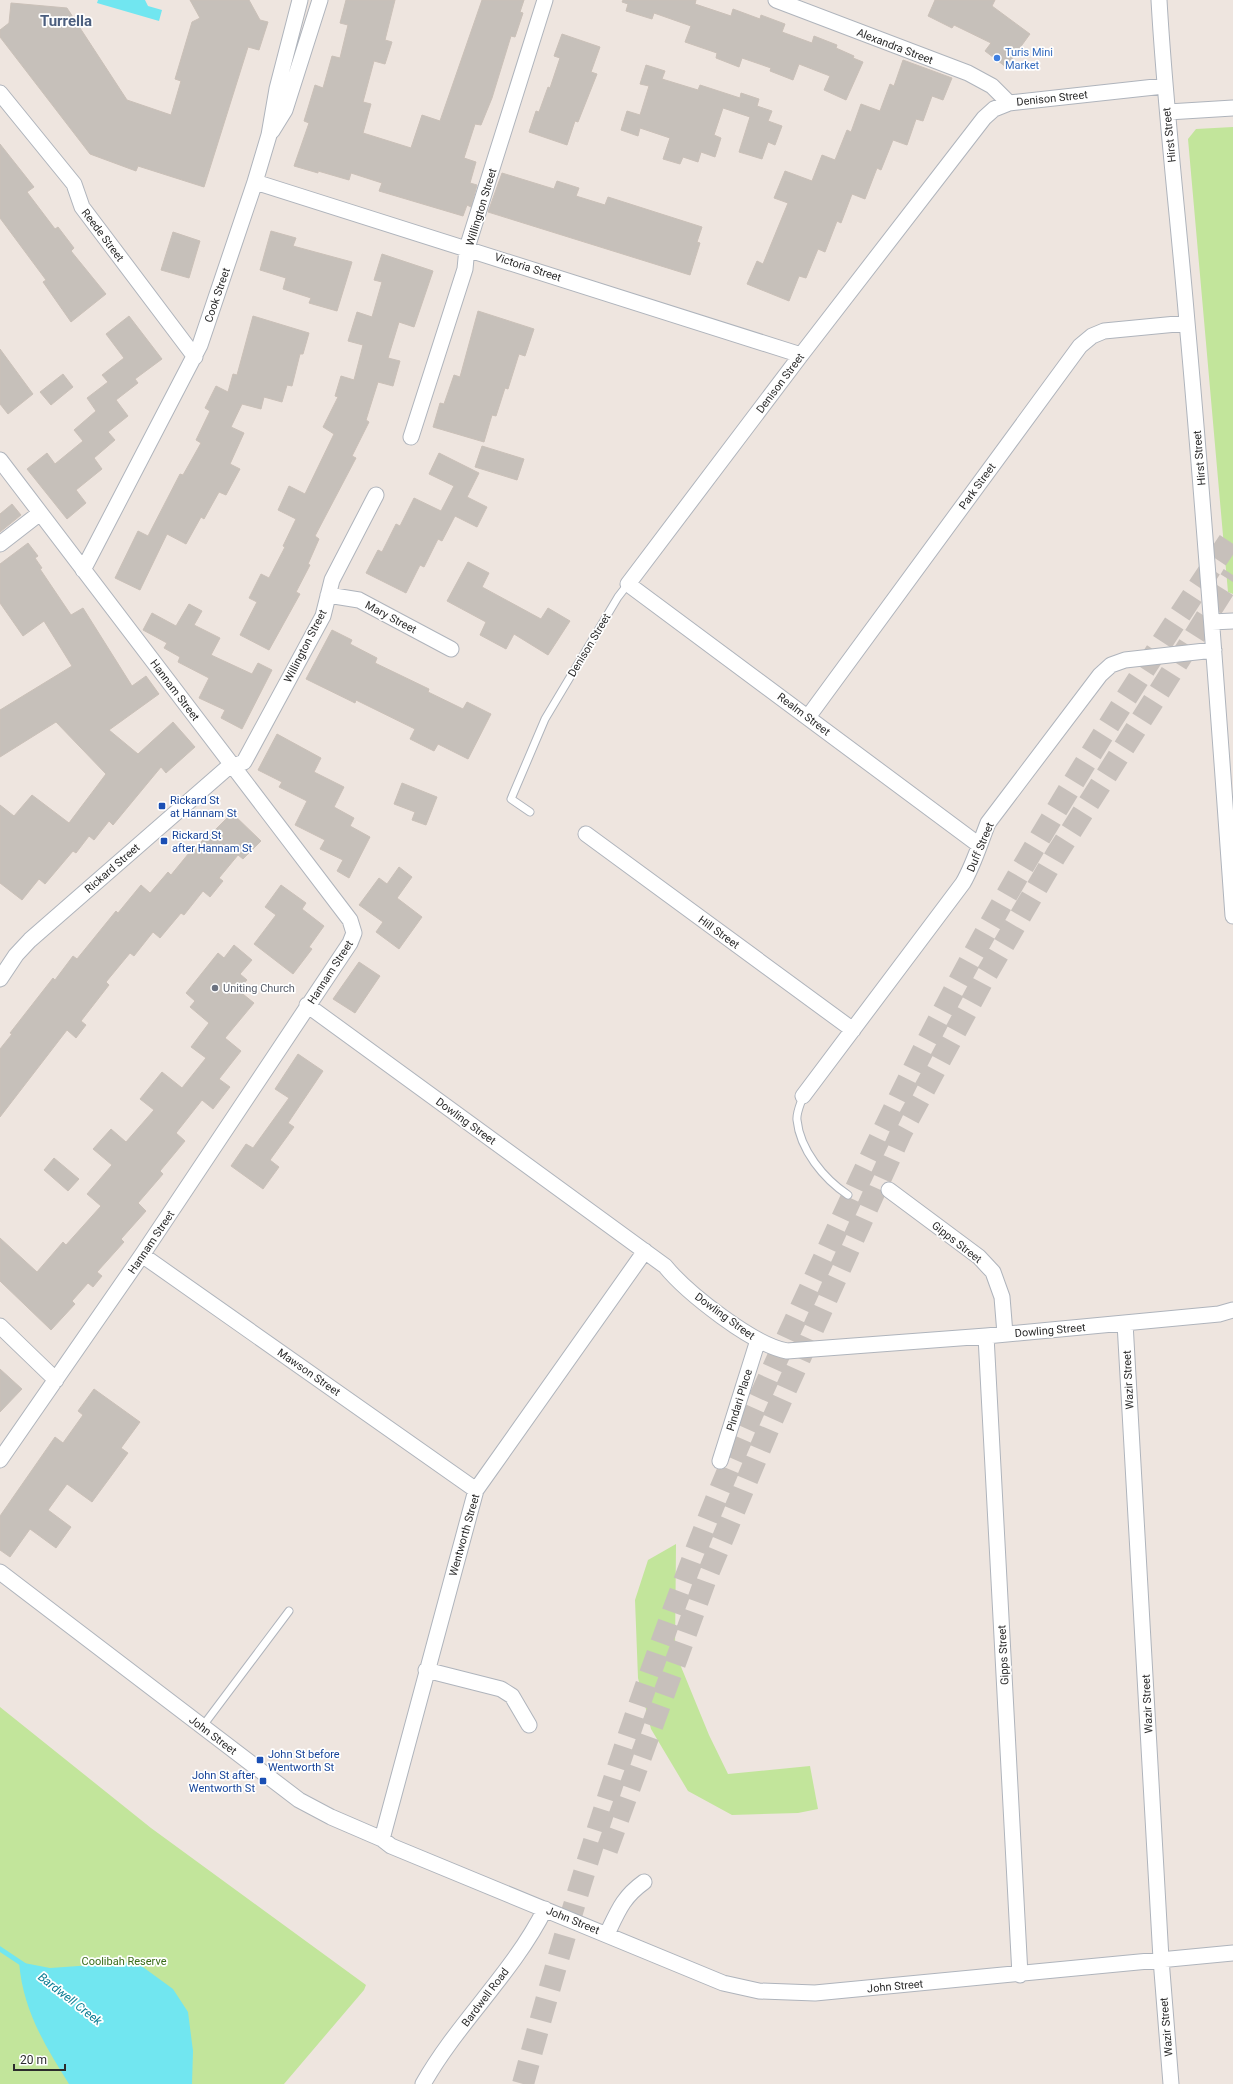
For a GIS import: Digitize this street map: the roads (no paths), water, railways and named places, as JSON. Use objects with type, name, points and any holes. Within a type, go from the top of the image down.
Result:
[{"type":"street","name":"Cook Street","points":[[84,570],[195,357],[255,182],[269,135],[277,89],[300,0]]},
{"type":"street","points":[[269,135],[286,110],[320,0]]},
{"type":"street","name":"Willington Street","points":[[411,436],[465,269],[467,248],[546,0]]},
{"type":"street","name":"Alexandra Street","points":[[776,0],[968,73],[992,86],[1009,102]]},
{"type":"street","name":"Hirst Street","points":[[1158,0],[1164,86],[1168,112],[1187,323],[1230,838],[1233,916]]},
{"type":"street","name":"Denison Street","points":[[628,584],[801,355],[984,118],[994,109],[1009,102],[1164,86]]},
{"type":"street","name":"Reede Street","points":[[0,93],[74,184],[82,207],[195,357]]},
{"type":"street","points":[[1168,112],[1233,108]]},
{"type":"street","name":"Victoria Street","points":[[255,182],[801,355]]},
{"type":"street","name":"Park Street","points":[[808,717],[1080,346],[1092,336],[1104,331],[1187,323]]},
{"type":"street","name":"Hannam Street","points":[[0,460],[350,920],[354,933],[350,942],[308,1006],[142,1254],[0,1460]]},
{"type":"street","name":"Willington Street","points":[[233,766],[244,762],[323,616],[332,580],[376,495]]},
{"type":"street","points":[[0,544],[40,513]]},
{"type":"street","name":"Realm Street","points":[[628,584],[979,845]]},
{"type":"street","name":"Mary Street","points":[[328,595],[359,600],[451,649]]},
{"type":"street","points":[[1212,622],[1233,621]]},
{"type":"street","name":"Duff Street","points":[[803,1096],[963,883],[974,864],[979,845],[988,823],[1100,675],[1111,665],[1125,660],[1214,650]]},
{"type":"street","name":"Rickard Street","points":[[0,979],[16,955],[30,940],[226,769],[233,766]]},
{"type":"street","name":"Hill Street","points":[[586,834],[853,1030]]},
{"type":"street","name":"Dowling Street","points":[[308,1006],[645,1251],[665,1266],[675,1279],[730,1322],[775,1349],[787,1351],[986,1336],[1219,1314],[1233,1310]]},
{"type":"street","name":"Gipps Street","points":[[889,1190],[979,1257],[993,1272],[1002,1297],[1005,1334]]},
{"type":"street","name":"Wentworth Street","points":[[382,1839],[426,1670],[476,1490],[645,1251]]},
{"type":"street","name":"Mawson Street","points":[[142,1254],[476,1490]]},
{"type":"street","name":"Wazir Street","points":[[1125,1323],[1161,1959],[1171,2084]]},
{"type":"street","points":[[0,1326],[56,1380]]},
{"type":"street","name":"Gipps Street","points":[[986,1336],[1020,1974]]},
{"type":"street","name":"Pindari Place","points":[[720,1461],[758,1340]]},
{"type":"street","name":"John Street","points":[[0,1572],[299,1800],[331,1817],[382,1839],[391,1846],[607,1934],[632,1947],[723,1983],[759,1991],[815,1993],[1233,1953]]},
{"type":"street","points":[[426,1670],[501,1689],[512,1696],[529,1725]]},
{"type":"street","points":[[607,1934],[622,1903],[630,1892],[644,1882]]},
{"type":"street","name":"Bardwell Road","points":[[424,2084],[443,2053],[536,1928],[545,1909]]},
{"type":"lane","name":"Denison Street","points":[[530,812],[511,799],[524,765],[544,719],[628,584]]},
{"type":"lane","points":[[803,1096],[796,1119],[803,1145],[833,1184],[848,1195]]},
{"type":"lane","points":[[202,1727],[289,1611]]},
{"type":"water","points":[[98,0],[145,0],[148,6],[162,10],[159,21],[97,3]]},
{"type":"water","points":[[19,1962],[50,1968],[136,1962],[173,1989],[188,2012],[193,2051],[192,2084],[69,2084],[51,2055],[36,2026],[25,1996]]},
{"type":"waterway","name":"Bardwell Creek","points":[[0,1949],[24,1965]]},
{"type":"tunnel","points":[[523,2084],[564,1939],[633,1724],[711,1512],[779,1354],[884,1129],[927,1042],[972,957],[1024,865],[1081,770],[1171,628],[1233,535]]},
{"type":"tunnel","points":[[607,1850],[705,1581],[770,1425],[901,1133],[982,982],[1056,855],[1233,575]]},
{"type":"place","name":"Turis Mini Market","points":[[997,58]]},
{"type":"place","name":"Rickard St at Hannam St","points":[[162,806]]},
{"type":"place","name":"Rickard St after Hannam St","points":[[164,841]]},
{"type":"place","name":"Uniting Church","points":[[215,988]]},
{"type":"place","name":"John St before Wentworth St","points":[[260,1760]]},
{"type":"place","name":"John St after Wentworth St","points":[[263,1781]]},
{"type":"district","name":"Turrella","points":[[66,21]]},
{"type":"park label","name":"Coolibah Reserve","points":[[124,1961]]}]
